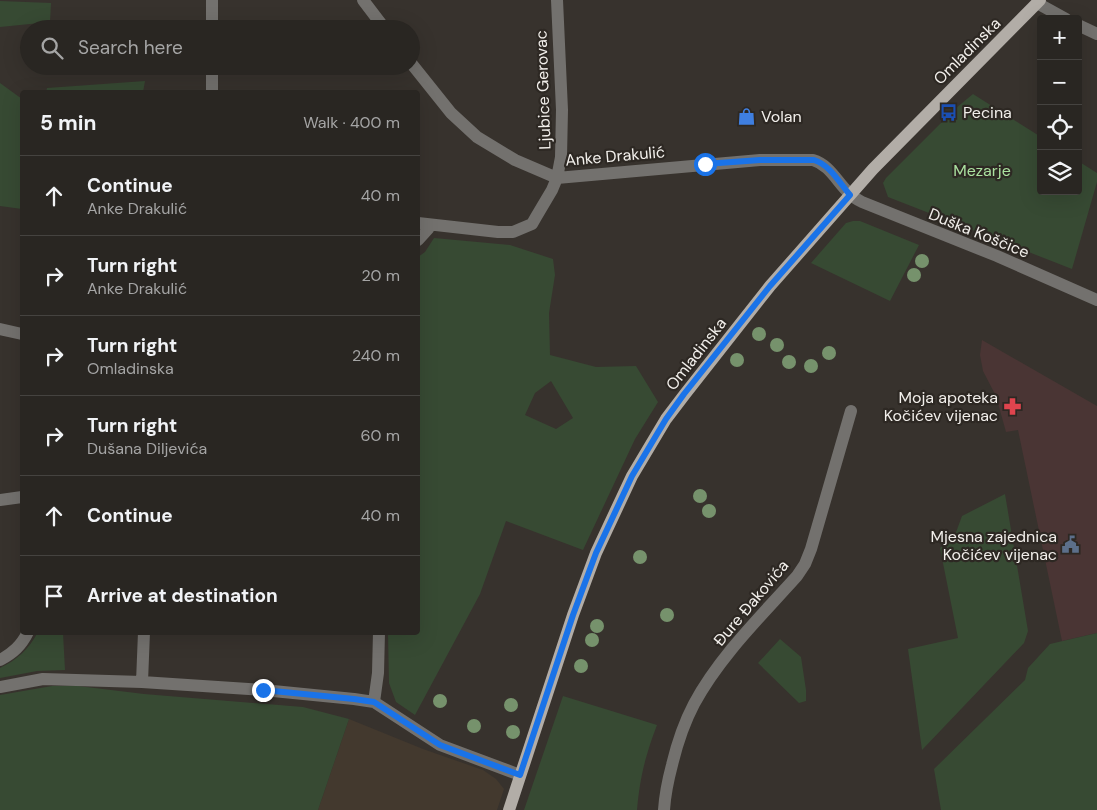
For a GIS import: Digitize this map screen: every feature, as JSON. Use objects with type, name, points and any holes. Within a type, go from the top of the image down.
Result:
[{"type":"main road","name":"Omladinska","points":[[508,810],[573,615],[596,553],[632,476],[666,419],[770,286],[850,195],[1039,2]]},
{"type":"street","points":[[212,0],[212,20]]},
{"type":"street","points":[[362,0],[378,20]]},
{"type":"street","name":"Ljubice Gerovac","points":[[423,224],[513,232],[532,224],[552,190],[557,178],[561,157],[562,128],[557,0]]},
{"type":"street","points":[[1039,2],[1060,15]]},
{"type":"street","points":[[1082,27],[1097,34]]},
{"type":"street","name":"Anke Drakulić","points":[[420,74],[451,113],[477,137],[515,160],[557,178],[732,162],[806,160],[820,162],[828,168],[850,195]]},
{"type":"street","points":[[212,75],[212,90]]},
{"type":"street","name":"Duška Koščice","points":[[850,195],[862,202],[997,256],[1097,300]]},
{"type":"street","points":[[420,238],[428,229],[423,224]]},
{"type":"street","points":[[0,329],[20,334]]},
{"type":"street","name":"Đure Đakovića","points":[[664,810],[674,756],[694,704],[732,651],[797,576],[805,564],[851,411]]},
{"type":"street","points":[[0,500],[20,497]]},
{"type":"street","points":[[0,660],[15,651],[26,635]]},
{"type":"street","points":[[142,682],[144,635]]},
{"type":"street","points":[[374,702],[378,674],[379,635]]},
{"type":"street","points":[[0,686],[43,679],[142,682],[263,690],[374,702],[440,745],[520,775]]},
{"type":"shaded area","points":[[982,340],[1097,406],[1097,633],[1062,641],[1018,430],[1006,432],[996,396],[983,371],[980,355]]},
{"type":"shaded area","points":[[349,719],[423,749],[483,770],[496,779],[504,789],[497,810],[318,810]]},
{"type":"green space","points":[[0,1],[51,3],[50,20],[20,20],[20,25],[0,27]]},
{"type":"green space","points":[[145,81],[143,90],[46,90],[47,88]]},
{"type":"green space","points":[[0,83],[20,98],[20,209],[0,206]]},
{"type":"green space","name":"Mezarje","points":[[973,94],[1037,134],[1037,195],[1082,195],[1082,164],[1097,173],[1097,182],[1072,269],[888,197],[883,183],[886,178],[956,108]]},
{"type":"green space","points":[[860,221],[919,245],[890,301],[811,263],[846,223]]},
{"type":"green space","points":[[434,238],[510,245],[553,259],[555,275],[549,313],[550,355],[596,367],[636,366],[658,402],[635,439],[583,550],[506,521],[480,594],[415,715],[396,702],[389,683],[388,635],[420,635],[420,256],[425,252]],"holes":[[[551,381],[573,418],[556,429],[525,415],[535,393]]]},
{"type":"green space","points":[[1005,494],[1028,631],[1024,643],[922,750],[908,649],[958,638],[940,548],[955,535],[962,516]]},
{"type":"green space","points":[[1097,633],[1097,810],[941,810],[934,769],[1025,680],[1028,668],[1050,644]]},
{"type":"green space","points":[[36,635],[63,635],[65,670],[37,671],[0,678],[0,668],[12,661],[31,644]]},
{"type":"green space","points":[[780,639],[801,657],[806,701],[799,703],[758,663]]},
{"type":"green space","points":[[52,686],[78,686],[144,694],[303,707],[349,719],[318,810],[0,810],[0,695]]},
{"type":"green space","points":[[563,696],[657,725],[644,767],[637,810],[524,810]]},
{"type":"place","name":"Pecina","points":[[949,112]]},
{"type":"place","name":"Volan","points":[[747,116]]},
{"type":"place","name":"Moja apoteka Kočićev vijenac","points":[[1012,406]]},
{"type":"place","name":"Mjesna zajednica Kočićev vijenac","points":[[1071,545]]},
{"type":"route","points":[[263,690],[374,702],[430,740],[450,750],[520,775],[573,615],[596,553],[632,476],[666,419],[684,394],[770,286],[850,195],[828,168],[814,160],[760,160],[705,164]]}]
